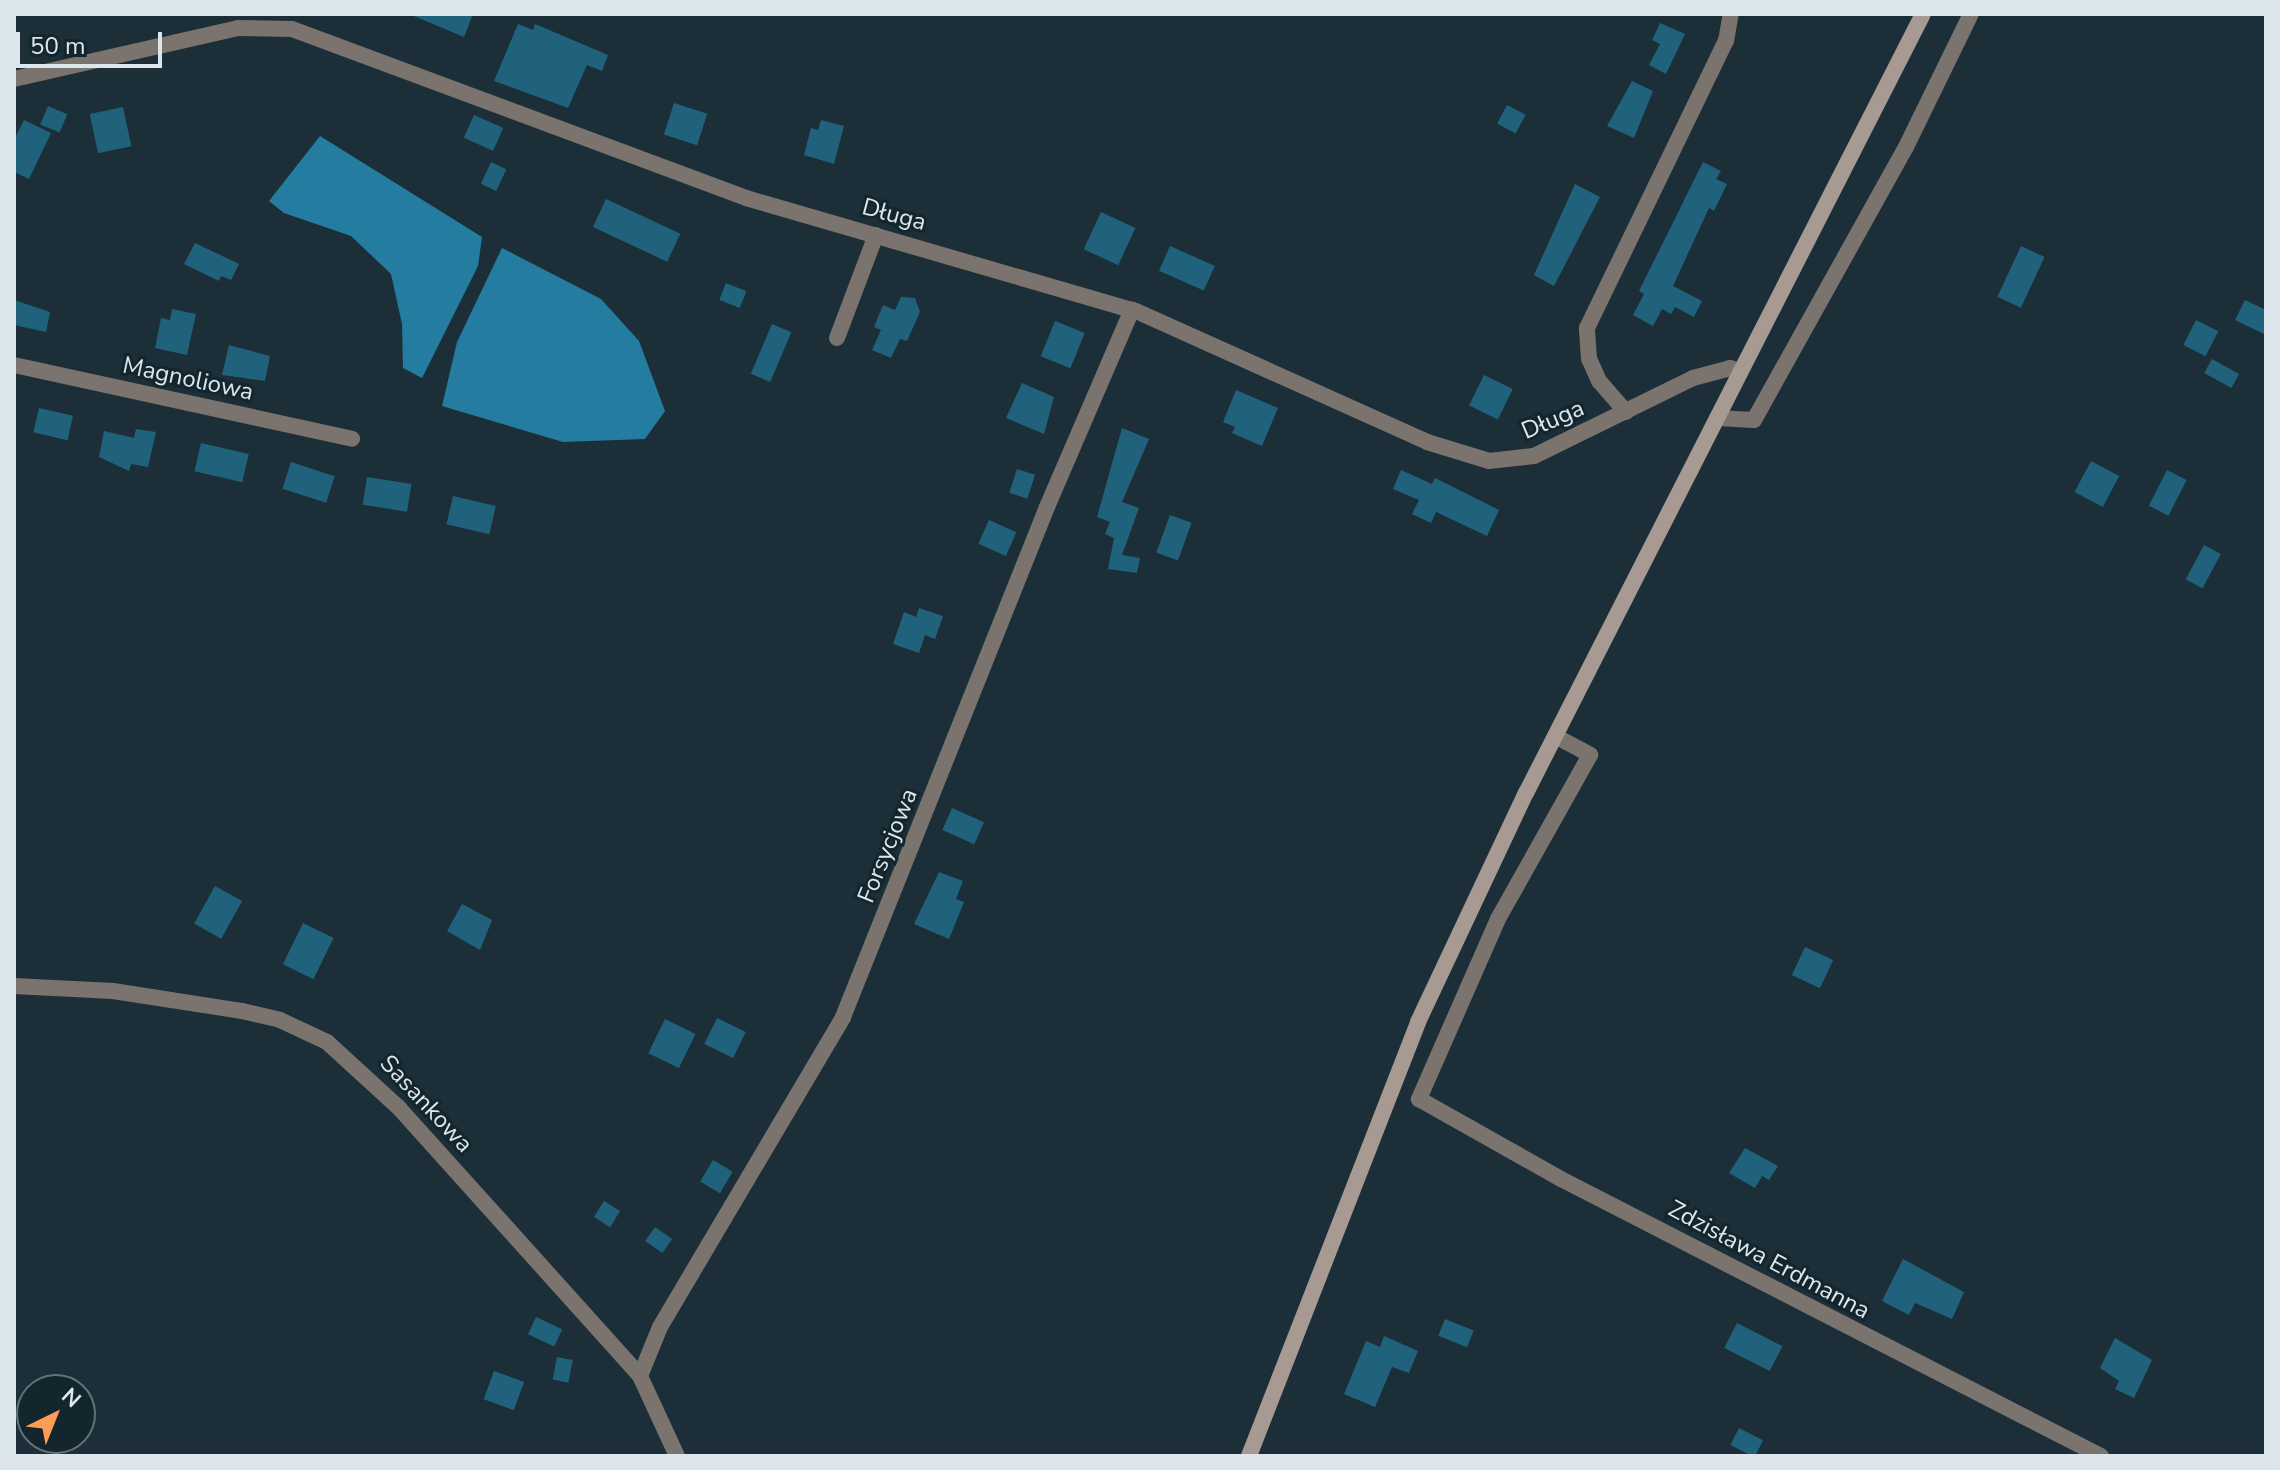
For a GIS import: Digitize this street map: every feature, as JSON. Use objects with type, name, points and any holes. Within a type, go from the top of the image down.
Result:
[{"type":"main road","points":[[1249,1456],[1418,1022],[1555,736],[1923,14]]},
{"type":"street","points":[[1626,412],[1599,381],[1589,359],[1587,328],[1726,41],[1731,14]]},
{"type":"street","points":[[1717,418],[1754,420],[1906,147],[1971,14]]},
{"type":"street","name":"Długa","points":[[14,79],[238,28],[292,29],[746,198],[1132,310],[1427,442],[1489,461],[1534,456],[1714,370],[1740,371]]},
{"type":"street","points":[[837,338],[876,235]]},
{"type":"street","name":"Forsycjowa","points":[[640,1376],[660,1327],[843,1017],[1047,507],[1132,310]]},
{"type":"street","name":"Magnoliowa","points":[[14,365],[352,439]]},
{"type":"street","name":"Zdzisława Erdmanna","points":[[1555,736],[1590,755],[1498,919],[1419,1099],[1575,1187],[2101,1456]]},
{"type":"street","name":"Sasankowa","points":[[14,986],[113,991],[242,1011],[280,1020],[327,1042],[399,1108],[640,1376],[677,1456]]},
{"type":"water","points":[[320,136],[482,237],[478,266],[422,378],[403,368],[402,324],[391,274],[351,236],[284,213],[269,201]]},
{"type":"water","points":[[502,248],[601,299],[639,341],[665,411],[645,439],[563,442],[442,406],[457,342]]},
{"type":"building","points":[[409,14],[473,14],[464,37]]},
{"type":"building","points":[[1660,23],[1685,34],[1666,74],[1649,65],[1660,44],[1652,40]]},
{"type":"building","points":[[518,24],[533,30],[535,24],[608,55],[602,71],[587,65],[568,108],[494,81]]},
{"type":"building","points":[[1632,81],[1653,91],[1634,138],[1607,126]]},
{"type":"building","points":[[674,103],[707,114],[697,145],[664,134]]},
{"type":"building","points":[[1507,105],[1526,115],[1516,133],[1497,124]]},
{"type":"building","points":[[48,106],[67,114],[60,133],[40,124]]},
{"type":"building","points":[[123,107],[131,146],[98,153],[90,114]]},
{"type":"building","points":[[474,115],[503,128],[493,151],[464,138]]},
{"type":"building","points":[[24,120],[51,133],[29,179],[14,172],[14,140]]},
{"type":"building","points":[[821,120],[844,126],[834,164],[804,155],[811,128],[818,130]]},
{"type":"building","points":[[491,162],[506,169],[496,191],[481,184]]},
{"type":"building","points":[[1703,162],[1721,171],[1716,179],[1727,184],[1714,211],[1709,208],[1673,286],[1702,301],[1694,317],[1675,307],[1671,314],[1662,309],[1653,326],[1633,315],[1644,294],[1639,291]]},
{"type":"building","points":[[1575,184],[1600,197],[1554,286],[1534,275]]},
{"type":"building","points":[[606,199],[680,234],[667,262],[593,227]]},
{"type":"building","points":[[1101,212],[1135,228],[1118,265],[1084,249]]},
{"type":"building","points":[[195,243],[239,264],[231,280],[221,276],[219,281],[184,264]]},
{"type":"building","points":[[1170,246],[1215,266],[1204,291],[1159,271]]},
{"type":"building","points":[[2021,246],[2045,257],[2021,308],[1997,297]]},
{"type":"building","points":[[726,283],[746,291],[740,308],[719,300]]},
{"type":"building","points":[[901,297],[915,298],[920,312],[907,341],[900,339],[891,358],[872,350],[881,330],[874,327],[883,305],[895,310]]},
{"type":"building","points":[[14,300],[50,312],[46,332],[14,325]]},
{"type":"building","points":[[2245,300],[2266,310],[2266,335],[2235,320]]},
{"type":"building","points":[[172,309],[196,314],[187,355],[155,348],[161,318],[170,320]]},
{"type":"building","points":[[2196,320],[2218,331],[2206,356],[2183,345]]},
{"type":"building","points":[[1055,321],[1085,333],[1070,368],[1041,356]]},
{"type":"building","points":[[772,324],[791,332],[770,382],[751,374]]},
{"type":"building","points":[[229,345],[270,356],[265,381],[222,375]]},
{"type":"building","points":[[2212,359],[2239,374],[2231,388],[2204,373]]},
{"type":"building","points":[[1484,375],[1513,389],[1498,420],[1469,406]]},
{"type":"building","points":[[1022,383],[1054,397],[1044,434],[1006,418]]},
{"type":"building","points":[[1236,390],[1278,408],[1262,446],[1232,433],[1235,427],[1223,422]]},
{"type":"building","points":[[39,408],[73,416],[67,440],[33,432]]},
{"type":"building","points":[[1122,428],[1149,439],[1122,502],[1139,508],[1122,555],[1140,558],[1137,573],[1108,569],[1114,538],[1105,534],[1110,522],[1097,517]]},
{"type":"building","points":[[136,429],[156,432],[148,467],[131,464],[129,471],[99,457],[104,431],[134,438]]},
{"type":"building","points":[[201,443],[249,454],[242,482],[194,471]]},
{"type":"building","points":[[2091,461],[2119,476],[2103,507],[2075,492]]},
{"type":"building","points":[[291,462],[335,476],[326,503],[282,489]]},
{"type":"building","points":[[1017,469],[1035,475],[1027,499],[1009,493]]},
{"type":"building","points":[[1401,470],[1432,484],[1435,478],[1499,510],[1487,536],[1436,512],[1431,523],[1412,514],[1419,500],[1393,489]]},
{"type":"building","points":[[2167,470],[2187,480],[2168,516],[2149,506]]},
{"type":"building","points":[[367,477],[411,484],[407,512],[363,505]]},
{"type":"building","points":[[453,496],[496,506],[489,534],[446,524]]},
{"type":"building","points":[[1170,515],[1192,523],[1178,560],[1156,553]]},
{"type":"building","points":[[989,520],[1016,532],[1006,556],[978,544]]},
{"type":"building","points":[[2204,545],[2221,554],[2202,588],[2186,579]]},
{"type":"building","points":[[919,608],[943,616],[935,639],[925,635],[919,653],[893,644],[904,612],[916,617]]},
{"type":"building","points":[[952,808],[984,822],[974,844],[942,830]]},
{"type":"building","points":[[939,872],[963,881],[956,899],[964,902],[949,939],[914,924]]},
{"type":"building","points":[[215,886],[242,901],[221,939],[194,924]]},
{"type":"building","points":[[462,904],[492,920],[480,950],[447,931]]},
{"type":"building","points":[[303,923],[334,938],[313,979],[283,964]]},
{"type":"building","points":[[1805,947],[1833,960],[1820,988],[1792,975]]},
{"type":"building","points":[[717,1018],[746,1032],[733,1058],[704,1044]]},
{"type":"building","points":[[665,1019],[696,1034],[679,1068],[648,1053]]},
{"type":"building","points":[[1745,1148],[1778,1166],[1769,1180],[1762,1176],[1755,1188],[1729,1173]]},
{"type":"building","points":[[713,1160],[733,1172],[720,1193],[700,1181]]},
{"type":"building","points":[[604,1201],[620,1211],[610,1227],[594,1217]]},
{"type":"building","points":[[655,1227],[672,1239],[662,1253],[645,1241]]},
{"type":"building","points":[[1903,1259],[1964,1292],[1952,1319],[1915,1303],[1909,1315],[1882,1301]]},
{"type":"building","points":[[536,1317],[562,1329],[554,1346],[528,1334]]},
{"type":"building","points":[[1445,1319],[1474,1331],[1467,1347],[1438,1336]]},
{"type":"building","points":[[1737,1323],[1782,1346],[1770,1371],[1724,1348]]},
{"type":"building","points":[[1384,1336],[1418,1351],[1409,1373],[1392,1367],[1375,1407],[1344,1394],[1366,1341],[1380,1347]]},
{"type":"building","points":[[2115,1338],[2152,1360],[2134,1398],[2115,1389],[2119,1381],[2100,1368]]},
{"type":"building","points":[[557,1357],[573,1360],[568,1383],[553,1380]]},
{"type":"building","points":[[494,1371],[524,1382],[514,1410],[484,1399]]},
{"type":"building","points":[[1739,1428],[1763,1440],[1755,1456],[1730,1445]]}]
